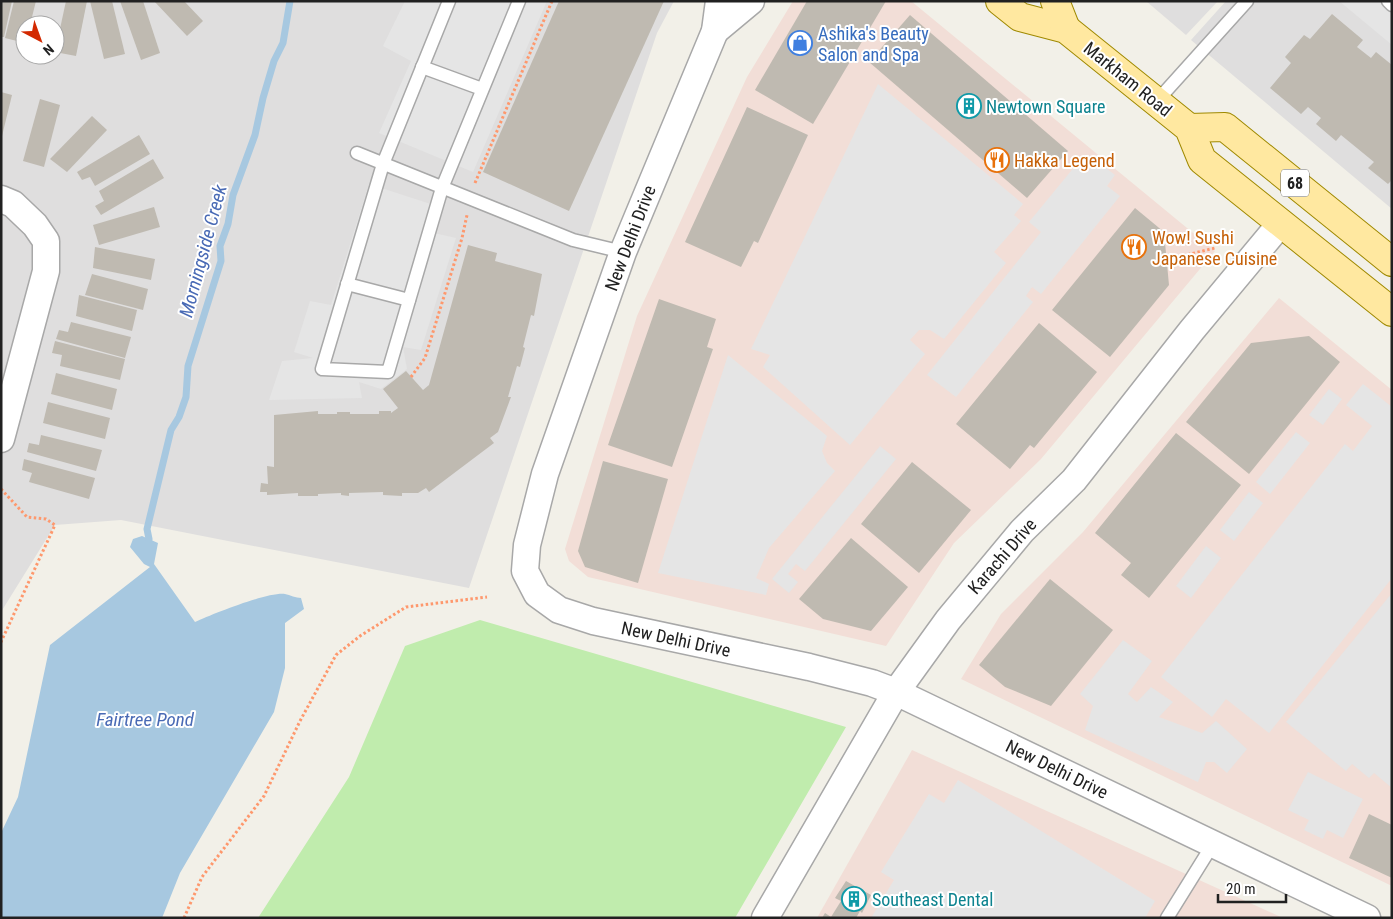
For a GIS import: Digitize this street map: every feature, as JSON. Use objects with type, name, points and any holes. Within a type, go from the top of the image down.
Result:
[{"type":"main road","name":"Markham Road","points":[[1000,1],[1020,17],[1066,30],[1189,128],[1202,160],[1392,312]]},
{"type":"main road","name":"Markham Road","points":[[1055,1],[1066,30]]},
{"type":"main road","name":"Markham Road","points":[[1189,128],[1224,127],[1392,262]]},
{"type":"street","name":"New Delhi Drive","points":[[719,1],[715,31],[623,252],[545,474],[527,544],[525,571],[537,594],[559,610],[593,621],[810,666],[872,683],[896,692],[1367,918]]},
{"type":"street","name":"New Delhi Drive","points":[[715,31],[751,1]]},
{"type":"street","points":[[1,199],[13,204],[24,214],[35,225],[46,241],[46,271],[1,439]]},
{"type":"street","name":"Karachi Drive","points":[[765,918],[896,692],[982,577],[1022,531],[1074,480],[1192,330],[1281,223]]},
{"type":"lane","points":[[449,1],[382,164],[322,369],[388,372],[442,188],[519,1]]},
{"type":"lane","points":[[1156,102],[1247,1]]},
{"type":"lane","points":[[1388,1],[1392,5]]},
{"type":"lane","points":[[422,67],[482,90]]},
{"type":"lane","points":[[357,153],[573,240],[623,252]]},
{"type":"lane","points":[[347,284],[409,300]]},
{"type":"lane","points":[[1167,918],[1213,844]]},
{"type":"path","points":[[1178,257],[1215,248]]},
{"type":"path","points":[[1,489],[27,517],[46,519],[55,525],[1,642]]},
{"type":"path","points":[[184,918],[202,877],[264,796],[300,721],[336,655],[360,636],[406,607],[487,597]]},
{"type":"shaded area","points":[[1,1],[674,1],[657,33],[469,588],[121,520],[55,525],[1,612]]},
{"type":"shaded area","points":[[405,1],[547,1],[473,172],[379,133],[411,61],[383,46]]},
{"type":"shaded area","points":[[793,1],[911,1],[1215,251],[1041,459],[954,543],[886,646],[588,577],[569,561],[565,549],[637,316],[747,77]]},
{"type":"shaded area","points":[[1146,1],[1218,1],[1186,35]]},
{"type":"shaded area","points":[[1226,1],[1392,1],[1392,209],[1191,40]]},
{"type":"shaded area","points":[[1339,1],[1392,1],[1392,45]]},
{"type":"shaded area","points":[[878,84],[1023,204],[1014,215],[1021,221],[994,252],[1006,263],[944,339],[930,330],[919,330],[910,340],[925,354],[850,445],[763,367],[770,355],[751,349]]},
{"type":"shaded area","points":[[1097,161],[1115,175],[1107,186],[1120,196],[1041,294],[1032,287],[1026,296],[1033,302],[956,397],[927,375],[1041,232],[1029,222],[1076,165],[1087,173]]},
{"type":"shaded area","points":[[369,184],[440,207],[434,233],[456,238],[421,350],[403,347],[407,369],[381,389],[359,382],[362,398],[269,400],[282,361],[313,358],[294,352],[310,301],[331,305]]},
{"type":"shaded area","points":[[1279,298],[1392,390],[1392,886],[961,679],[1001,614],[1083,532]]},
{"type":"shaded area","points":[[728,355],[827,436],[822,451],[827,463],[835,471],[769,548],[756,578],[769,584],[766,595],[658,573]]},
{"type":"shaded area","points":[[1363,384],[1392,407],[1392,578],[1269,733],[1226,699],[1212,717],[1161,677],[1345,444],[1353,451],[1372,426],[1346,405]]},
{"type":"shaded area","points":[[1329,389],[1342,399],[1323,425],[1309,415]]},
{"type":"shaded area","points":[[1296,432],[1310,443],[1270,494],[1256,482]]},
{"type":"shaded area","points":[[880,446],[896,459],[805,571],[796,564],[788,574],[798,582],[789,593],[772,579]]},
{"type":"shaded area","points":[[1249,492],[1263,503],[1234,541],[1220,530]]},
{"type":"shaded area","points":[[1206,546],[1221,558],[1191,598],[1176,586]]},
{"type":"shaded area","points":[[1392,593],[1392,788],[1374,773],[1369,778],[1352,764],[1346,771],[1286,722]]},
{"type":"shaded area","points":[[1123,640],[1152,661],[1128,694],[1137,702],[1151,687],[1173,702],[1159,717],[1202,733],[1216,721],[1247,749],[1227,773],[1214,762],[1206,762],[1198,782],[1085,730],[1093,706],[1080,694]]},
{"type":"shaded area","points":[[912,750],[1283,918],[817,918]]},
{"type":"shaded area","points":[[1308,772],[1363,799],[1343,838],[1327,830],[1323,839],[1304,830],[1309,820],[1288,810]]},
{"type":"shaded area","points":[[958,780],[1155,901],[1145,918],[871,918],[894,880],[881,872],[929,794],[944,803]]},
{"type":"green space","points":[[480,620],[846,727],[735,918],[258,918],[349,777],[405,646]]},
{"type":"water","name":"Fairtree Pond","points":[[142,536],[158,543],[154,564],[195,622],[266,596],[285,594],[301,598],[304,609],[285,623],[285,668],[274,712],[180,873],[162,918],[1,918],[1,833],[18,797],[50,645],[150,567],[144,564],[130,547],[133,539]]},
{"type":"building","points":[[1,1],[12,1],[4,37],[1,37]]},
{"type":"building","points":[[14,1],[36,1],[32,15],[15,15],[15,40],[5,38]]},
{"type":"building","points":[[66,1],[87,1],[76,56],[65,54],[65,15],[63,15]]},
{"type":"building","points":[[90,1],[112,1],[125,54],[104,59]]},
{"type":"building","points":[[120,1],[143,1],[160,53],[141,60]]},
{"type":"building","points":[[154,1],[184,1],[203,21],[187,36]]},
{"type":"building","points":[[559,1],[664,1],[569,211],[483,172]]},
{"type":"building","points":[[807,1],[886,1],[813,124],[755,90]]},
{"type":"building","points":[[1332,14],[1363,40],[1357,47],[1371,58],[1376,52],[1392,65],[1392,180],[1388,184],[1368,168],[1374,162],[1341,135],[1336,141],[1316,124],[1321,118],[1308,107],[1301,114],[1270,88],[1291,63],[1285,57],[1304,35],[1310,39]]},
{"type":"building","name":"Newtown Square","points":[[910,15],[1068,151],[1027,198],[869,62]]},
{"type":"building","points":[[1,92],[12,95],[2,136],[1,136]]},
{"type":"building","points":[[40,99],[60,105],[44,167],[23,161]]},
{"type":"building","points":[[747,107],[808,135],[758,243],[754,241],[741,267],[685,242]]},
{"type":"building","points":[[92,116],[107,130],[67,172],[50,159]]},
{"type":"building","points":[[139,135],[150,154],[95,186],[90,177],[82,180],[77,172]]},
{"type":"building","points":[[153,159],[164,178],[101,215],[95,206],[104,201],[99,191]]},
{"type":"building","points":[[154,207],[160,227],[99,245],[93,225]]},
{"type":"building","points":[[1135,208],[1164,232],[1169,285],[1110,357],[1052,310]]},
{"type":"building","points":[[468,245],[497,253],[495,261],[542,274],[534,316],[531,315],[520,367],[517,366],[508,397],[511,397],[498,432],[490,438],[494,443],[429,492],[426,488],[418,493],[402,493],[402,496],[383,495],[383,492],[349,493],[349,496],[341,495],[341,493],[298,496],[298,493],[267,495],[267,492],[260,492],[261,483],[268,484],[267,466],[274,467],[274,415],[318,411],[318,414],[350,412],[350,414],[379,414],[379,411],[391,411],[391,413],[398,408],[383,389],[406,371],[423,390],[429,385]]},
{"type":"building","points":[[95,247],[155,259],[151,280],[93,268]]},
{"type":"building","points":[[92,274],[148,289],[143,310],[85,295]]},
{"type":"building","points":[[79,295],[137,310],[132,331],[76,316]]},
{"type":"building","points":[[659,299],[716,319],[707,347],[713,349],[672,467],[608,445]]},
{"type":"building","points":[[71,322],[131,337],[125,358],[56,339],[59,330],[68,332]]},
{"type":"building","points":[[1039,323],[1097,372],[1034,448],[1030,445],[1010,469],[956,424]]},
{"type":"building","points":[[1309,336],[1340,362],[1249,474],[1186,422],[1251,343]]},
{"type":"building","points":[[55,341],[125,359],[120,380],[60,366],[62,355],[52,353]]},
{"type":"building","points":[[56,373],[117,389],[112,410],[51,394]]},
{"type":"building","points":[[48,402],[110,418],[105,439],[43,423]]},
{"type":"building","points":[[1176,433],[1241,485],[1149,598],[1121,575],[1131,563],[1095,533]]},
{"type":"building","points":[[41,435],[102,450],[96,471],[27,452],[29,443],[39,445]]},
{"type":"building","points":[[24,459],[95,478],[89,499],[29,482],[32,473],[22,470]]},
{"type":"building","points":[[603,461],[668,479],[638,583],[585,567],[578,551]]},
{"type":"building","points":[[912,462],[971,510],[919,573],[861,524]]},
{"type":"building","points":[[851,538],[908,587],[871,631],[823,619],[799,599]]},
{"type":"building","points":[[1050,579],[1113,630],[1051,706],[1005,687],[979,665]]},
{"type":"building","points":[[1369,814],[1392,825],[1392,878],[1349,858]]},
{"type":"building","name":"Southeast Dental","points":[[846,881],[871,895],[862,913],[860,911],[856,918],[822,918],[825,913],[831,917],[841,901],[835,898]]},
{"type":"waterway","name":"Morningside Creek","points":[[149,539],[147,529],[171,430],[179,417],[186,397],[188,366],[221,261],[220,246],[228,224],[233,195],[255,135],[274,61],[283,43],[290,1]]},
{"type":"place","name":"Ashika's Beauty Salon and Spa","points":[[800,43]]},
{"type":"place","name":"Newtown Square","points":[[969,106]]},
{"type":"place","name":"Hakka Legend","points":[[997,160]]},
{"type":"place","name":"Wow! Sushi Japanese Cuisine","points":[[1134,247]]},
{"type":"place","name":"Southeast Dental","points":[[854,899]]}]
